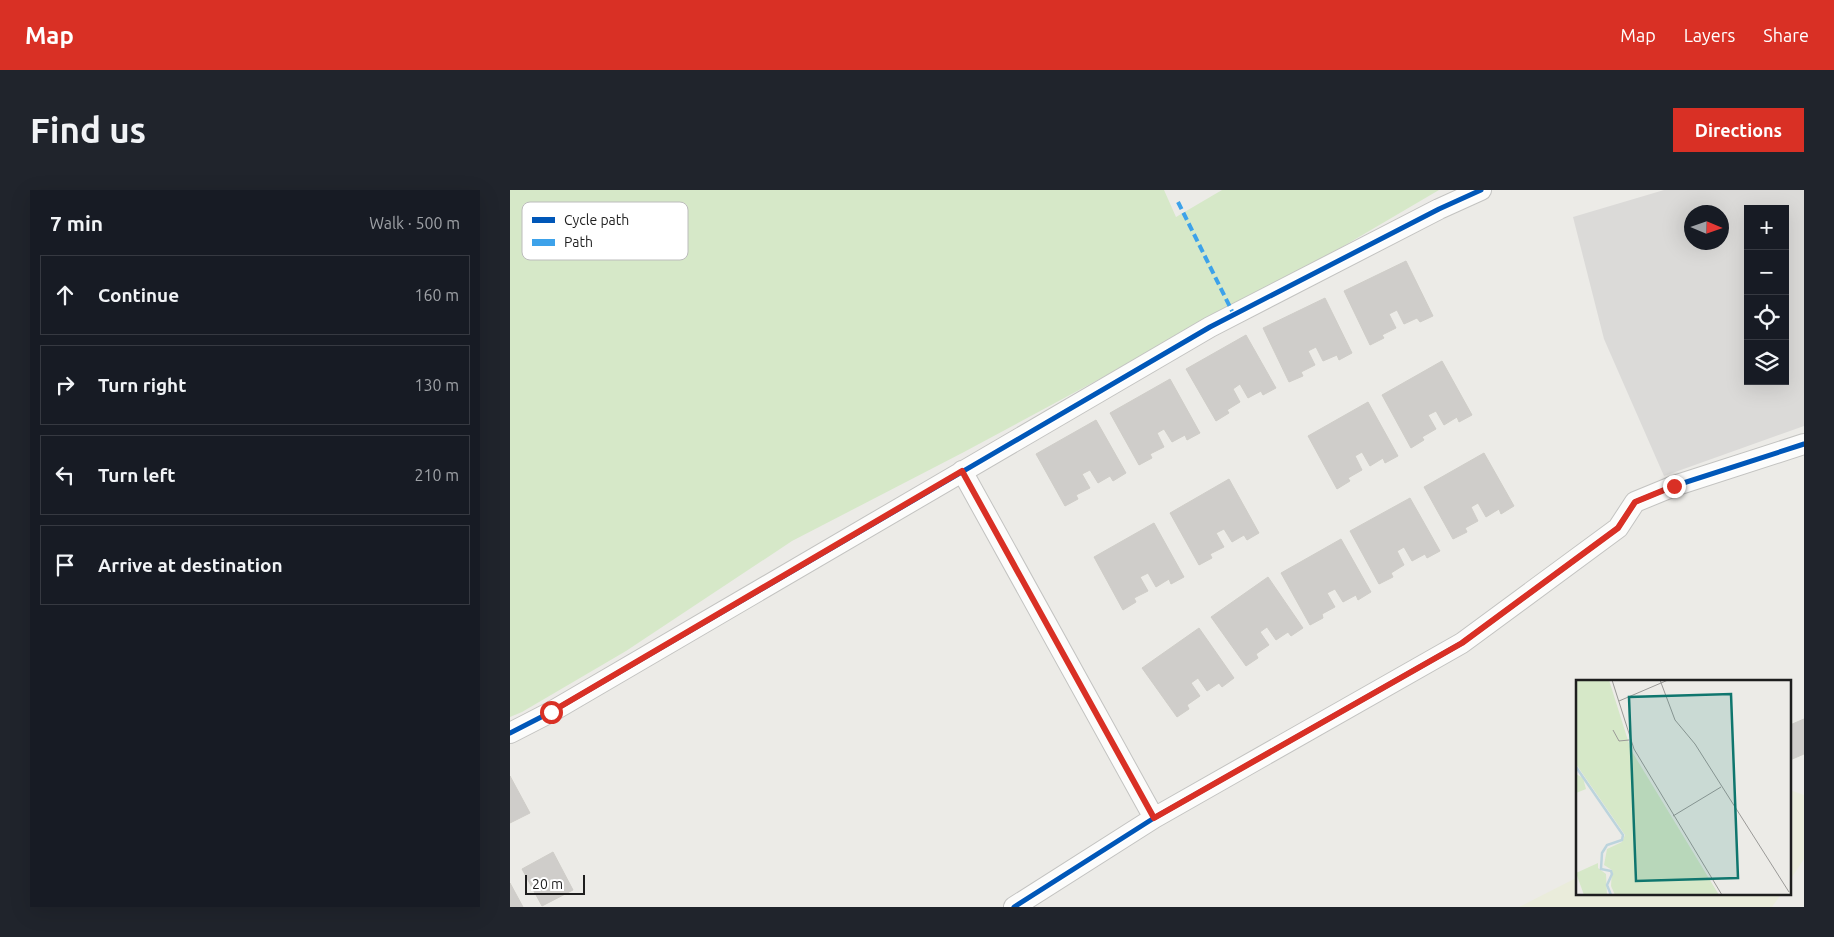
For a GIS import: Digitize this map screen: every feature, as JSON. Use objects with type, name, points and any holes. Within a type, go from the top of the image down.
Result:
[{"type":"street","points":[[510,733],[551,712],[1210,328],[1439,209],[1481,190]]},
{"type":"street","points":[[1014,907],[1154,818],[1462,643],[1618,528],[1635,502],[1674,486],[1804,444]]},
{"type":"street","points":[[962,471],[1154,818]]},
{"type":"shaded area","points":[[1664,190],[1804,190],[1804,426],[1664,476],[1604,339],[1573,217]]},
{"type":"green space","points":[[510,190],[1164,190],[1176,217],[1222,190],[1439,190],[1313,264],[964,452],[792,541],[626,651],[522,712],[510,717]]},
{"type":"green space","points":[[1792,791],[1804,795],[1804,859],[1792,877]]},
{"type":"green space","points":[[1576,878],[1576,894],[1781,894],[1772,907],[1519,907]]},
{"type":"building","points":[[1406,261],[1433,316],[1420,322],[1417,318],[1404,324],[1397,310],[1389,314],[1396,328],[1382,335],[1384,338],[1370,345],[1344,291]]},
{"type":"building","points":[[1325,298],[1352,353],[1339,360],[1337,355],[1323,361],[1316,347],[1308,351],[1315,365],[1301,372],[1303,376],[1289,382],[1263,328]]},
{"type":"building","points":[[1246,335],[1276,388],[1263,395],[1261,391],[1248,398],[1240,384],[1233,389],[1240,402],[1227,410],[1229,413],[1216,421],[1186,369]]},
{"type":"building","points":[[1442,361],[1472,415],[1459,422],[1457,417],[1444,425],[1436,411],[1428,415],[1436,429],[1422,437],[1424,440],[1411,448],[1382,395]]},
{"type":"building","points":[[1170,379],[1200,433],[1187,440],[1185,435],[1172,442],[1164,429],[1157,433],[1164,447],[1150,454],[1152,458],[1139,465],[1110,413]]},
{"type":"building","points":[[1368,402],[1398,456],[1385,463],[1383,458],[1370,466],[1362,452],[1355,456],[1362,470],[1348,478],[1350,481],[1337,489],[1308,436]]},
{"type":"building","points":[[1096,420],[1126,473],[1113,481],[1110,476],[1098,483],[1090,470],[1082,474],[1090,488],[1076,495],[1078,499],[1065,506],[1036,454]]},
{"type":"building","points":[[1484,453],[1514,506],[1501,514],[1499,509],[1486,517],[1478,503],[1471,507],[1478,521],[1465,528],[1467,532],[1453,539],[1424,487]]},
{"type":"building","points":[[1229,479],[1259,533],[1247,540],[1244,535],[1232,542],[1224,529],[1216,533],[1224,547],[1210,554],[1212,558],[1199,565],[1170,513]]},
{"type":"building","points":[[1410,498],[1440,551],[1427,558],[1425,554],[1412,561],[1404,547],[1397,551],[1404,565],[1391,573],[1393,577],[1379,584],[1350,531]]},
{"type":"building","points":[[1154,523],[1184,577],[1171,584],[1169,579],[1156,587],[1148,573],[1140,577],[1148,591],[1134,598],[1136,602],[1123,610],[1094,557]]},
{"type":"building","points":[[1341,539],[1371,592],[1358,600],[1356,595],[1343,602],[1335,589],[1327,593],[1335,607],[1322,614],[1323,618],[1310,625],[1281,573]]},
{"type":"building","points":[[1268,577],[1303,628],[1291,636],[1288,632],[1276,640],[1267,627],[1260,632],[1269,645],[1256,654],[1258,658],[1246,666],[1211,617]]},
{"type":"building","points":[[1199,628],[1234,678],[1222,687],[1219,683],[1207,691],[1198,678],[1191,683],[1200,696],[1187,705],[1189,709],[1177,717],[1142,668]]},
{"type":"building","points":[[1804,719],[1804,754],[1792,759],[1792,724]]},
{"type":"building","points":[[510,776],[530,813],[510,823]]},
{"type":"building","points":[[553,852],[573,890],[542,906],[522,869]]},
{"type":"building","points":[[510,883],[523,907],[510,907]]},
{"type":"marked path","points":[[1178,202],[1234,315]]},
{"type":"cycle path","points":[[510,733],[551,712],[1210,327],[1439,209],[1481,190]]},
{"type":"cycle path","points":[[1014,907],[1154,818],[1462,643],[1618,528],[1635,502],[1674,486],[1804,444]]},
{"type":"route","points":[[551,712],[962,471],[1154,818],[1462,643],[1618,528],[1635,502],[1674,486]]}]
